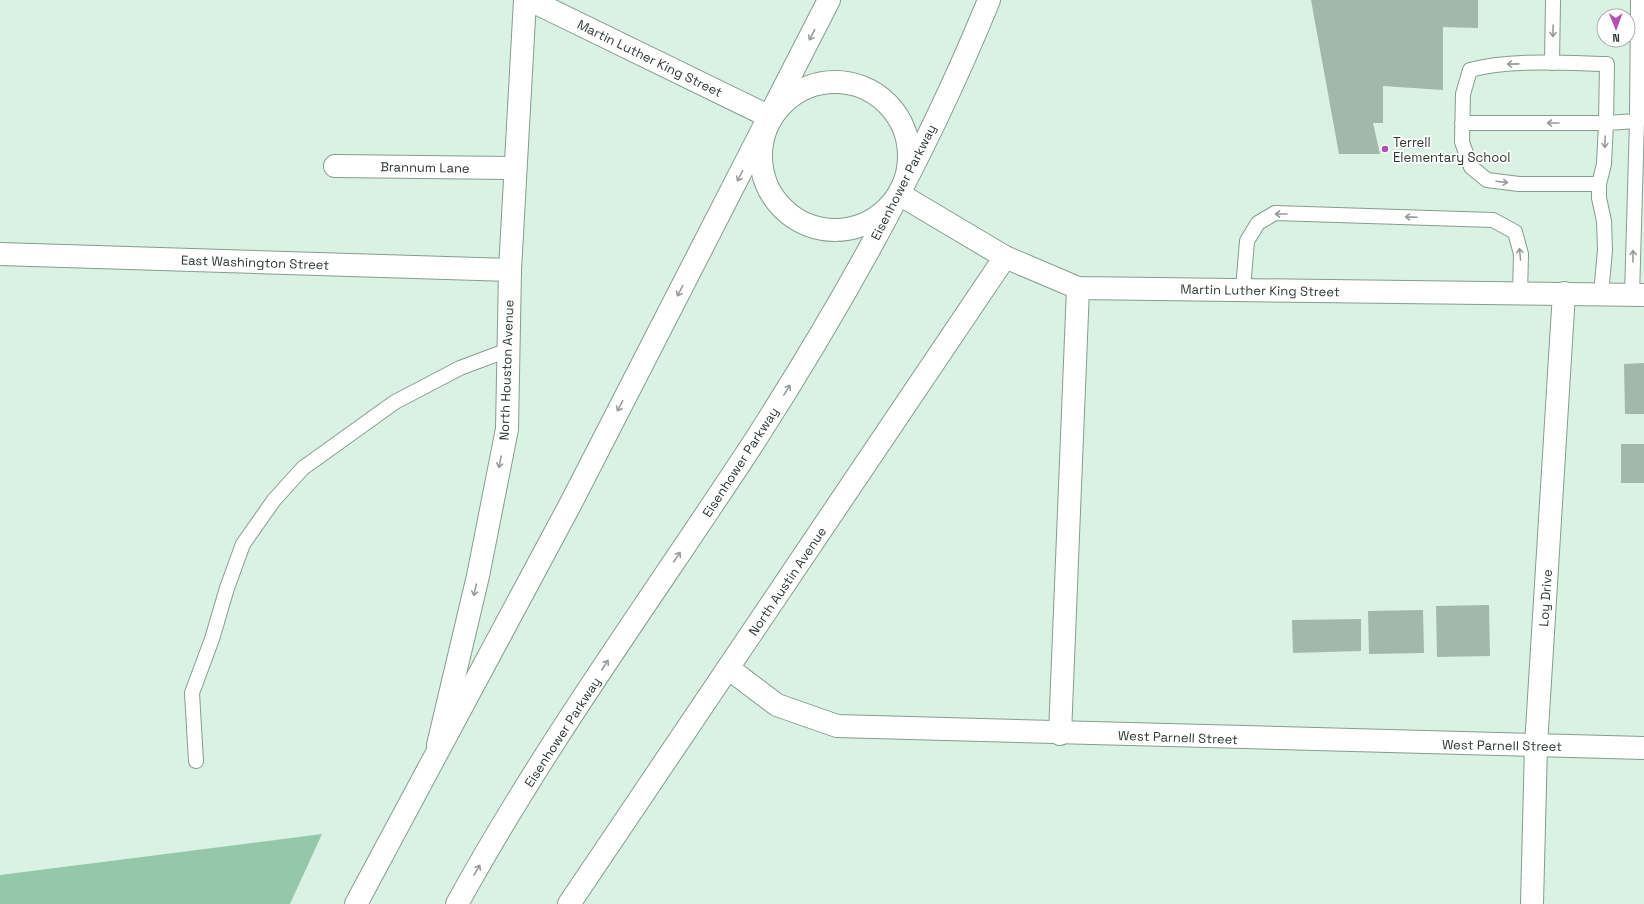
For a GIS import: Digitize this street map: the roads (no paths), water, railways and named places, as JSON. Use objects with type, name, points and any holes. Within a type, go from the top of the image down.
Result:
[{"type":"main road","name":"North Houston Avenue","points":[[435,756],[478,576],[507,429],[510,270],[525,0]]},
{"type":"main road","name":"Martin Luther King Street","points":[[530,0],[770,117]]},
{"type":"main road","points":[[356,904],[571,503],[829,0]]},
{"type":"main road","name":"Eisenhower Parkway","points":[[457,904],[538,769],[798,372],[899,194],[945,99],[989,0]]},
{"type":"main road","points":[[836,81],[862,86],[884,100],[901,120],[909,144],[908,170],[899,194],[884,212],[864,225],[841,231],[817,229],[795,220],[777,205],[765,184],[760,162],[762,138],[770,117],[788,97],[811,85],[836,81]]},
{"type":"main road","name":"Brannum Lane","points":[[335,166],[515,168]]},
{"type":"main road","name":"Martin Luther King Street","points":[[899,194],[1005,257],[1078,288],[1638,295]]},
{"type":"main road","name":"East Washington Street","points":[[0,254],[510,270]]},
{"type":"main road","name":"North Austin Avenue","points":[[569,904],[1005,257]]},
{"type":"main road","points":[[1060,734],[1078,288]]},
{"type":"main road","name":"Loy Drive","points":[[1532,904],[1536,746],[1564,293]]},
{"type":"main road","name":"West Parnell Street","points":[[728,668],[777,705],[837,726],[1060,734],[1644,748]]},
{"type":"lane","points":[[1552,63],[1553,0]]},
{"type":"lane","points":[[1638,0],[1638,295]]},
{"type":"lane","points":[[1599,184],[1519,184],[1487,180],[1471,167],[1462,142],[1462,94],[1470,70],[1488,65],[1552,63],[1607,64],[1604,164],[1599,184],[1599,198],[1604,221],[1605,235],[1601,294]]},
{"type":"lane","points":[[1462,123],[1606,123],[1637,121]]},
{"type":"lane","points":[[1243,290],[1246,241],[1258,223],[1275,213],[1493,220],[1515,232],[1521,254],[1520,293]]},
{"type":"lane","points":[[196,761],[192,693],[212,639],[227,588],[243,544],[274,500],[303,468],[396,402],[460,368],[508,350]]},
{"type":"place","name":"Terrell Elementary School","points":[[1385,149]]}]
